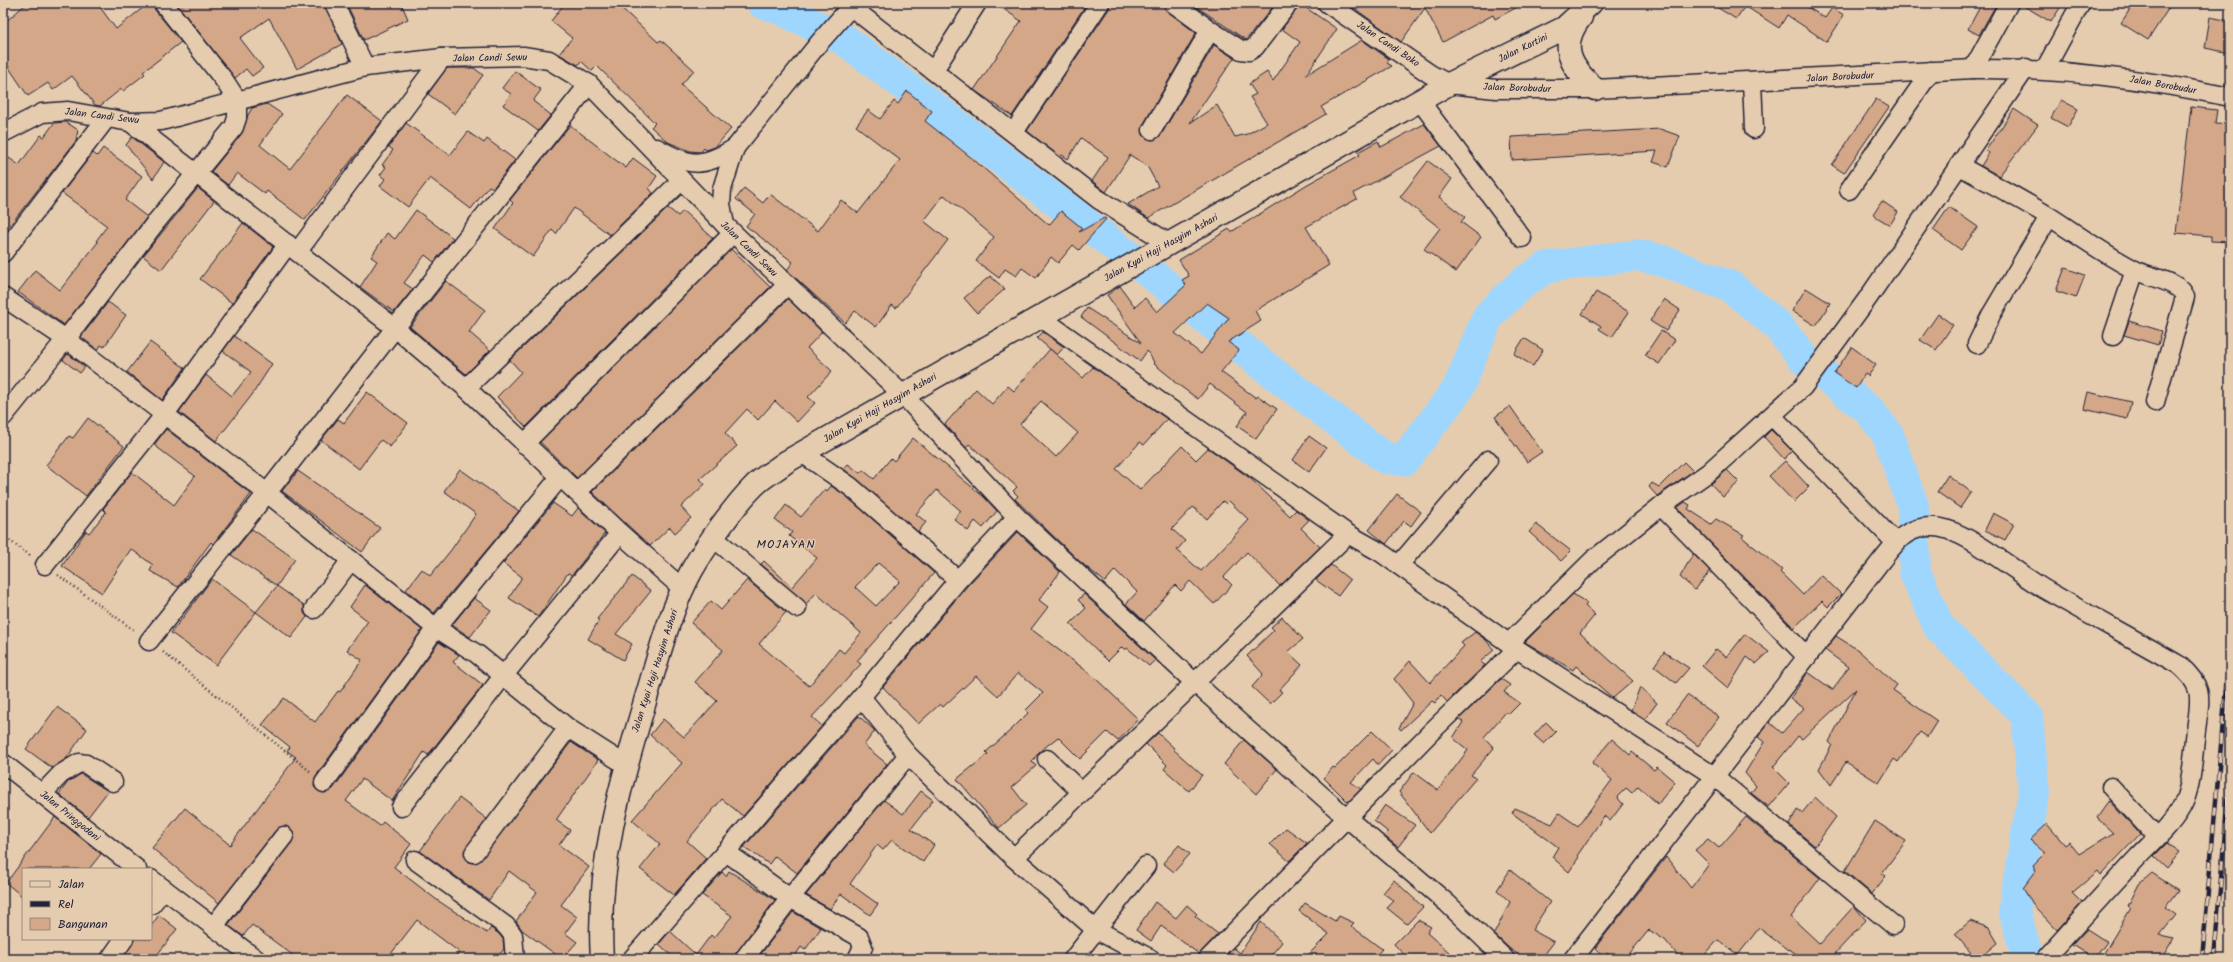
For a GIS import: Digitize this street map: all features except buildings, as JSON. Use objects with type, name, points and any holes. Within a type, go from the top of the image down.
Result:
[{"type":"highway","name":"Jalan Kartini","points":[[1449,84],[1564,28],[1591,3]]},
{"type":"highway","points":[[1591,3],[1574,26],[1568,46],[1571,61],[1595,89]]},
{"type":"highway","name":"Jalan Kyai Haji Hasyim Ashari","points":[[602,959],[600,925],[601,891],[608,842],[626,765],[665,634],[683,589],[693,569],[714,538],[753,487],[802,453],[1449,84]]},
{"type":"street","points":[[3,417],[66,339],[156,222],[197,174],[234,127],[237,118],[237,100],[224,80],[163,3]]},
{"type":"street","points":[[334,3],[365,67]]},
{"type":"street","points":[[934,70],[977,3]]},
{"type":"street","points":[[1014,132],[1100,3]]},
{"type":"street","points":[[1173,3],[1241,50],[1249,51],[1255,47],[1289,3]]},
{"type":"street","name":"Jalan Candi Boko","points":[[1327,3],[1430,74],[1449,84]]},
{"type":"street","points":[[1973,69],[2009,3]]},
{"type":"street","points":[[2045,69],[2081,3]]},
{"type":"street","points":[[645,141],[682,161],[695,163],[715,160],[735,148],[819,43],[848,10],[934,70],[1098,199],[1170,244]]},
{"type":"street","points":[[1152,130],[1210,30]]},
{"type":"street","name":"Jalan Candi Sewu","points":[[3,133],[42,113],[68,111],[106,119],[130,122],[161,120],[365,67],[442,58],[523,56],[549,60],[589,84],[645,141],[681,182],[903,395],[1017,517],[1194,682],[1347,818],[1447,903],[1505,959]]},
{"type":"street","points":[[45,565],[165,414],[293,247],[442,58]]},
{"type":"street","points":[[1208,959],[1513,646],[1578,574],[1661,506],[1709,472],[1803,387],[1828,354],[1960,166],[2026,68]]},
{"type":"street","name":"Jalan Borobudur","points":[[1449,84],[1496,89],[1595,89],[1752,82],[1973,69],[2026,68],[2129,78],[2230,97]]},
{"type":"street","points":[[1849,190],[1932,71]]},
{"type":"street","points":[[1752,82],[1754,129]]},
{"type":"street","points":[[149,641],[589,84]]},
{"type":"street","points":[[1420,101],[1522,238]]},
{"type":"street","points":[[3,253],[106,119]]},
{"type":"street","points":[[130,122],[293,247],[395,328],[466,388],[620,533],[683,589]]},
{"type":"street","points":[[524,444],[729,229],[721,204],[722,189],[735,148]]},
{"type":"street","points":[[1960,166],[2049,217],[2108,256],[2134,270],[2178,287],[2182,290],[2185,297],[2156,402]]},
{"type":"street","points":[[466,388],[681,182]]},
{"type":"street","points":[[1977,344],[1991,315],[2049,217]]},
{"type":"street","points":[[2113,336],[2134,270]]},
{"type":"street","points":[[577,492],[787,285]]},
{"type":"street","points":[[3,297],[66,339],[165,414],[267,493],[436,628],[477,654],[504,675],[568,728],[626,765]]},
{"type":"street","points":[[1040,316],[1348,534],[1399,565],[1513,646],[1714,776],[1894,925]]},
{"type":"street","points":[[1772,416],[1896,543]]},
{"type":"street","points":[[802,453],[851,487],[958,580]]},
{"type":"street","points":[[1399,565],[1488,460]]},
{"type":"street","points":[[324,783],[436,628],[561,476]]},
{"type":"street","points":[[1661,506],[1807,657]]},
{"type":"street","points":[[632,959],[861,697],[958,580],[1017,517]]},
{"type":"street","points":[[1574,959],[1714,776],[1896,543],[1915,529],[1936,527],[1948,530],[1968,539],[2044,588],[2179,665],[2197,683],[2199,694],[2198,711],[2188,790],[2177,815],[2048,956]]},
{"type":"street","points":[[401,807],[504,675],[620,533]]},
{"type":"street","points":[[1014,858],[1348,534]]},
{"type":"street","points":[[714,538],[797,608]]},
{"type":"street","points":[[314,609],[351,560]]},
{"type":"street","points":[[861,697],[908,755],[1014,858],[1095,929],[1152,959]]},
{"type":"street","points":[[474,853],[568,728]]},
{"type":"street","points":[[744,959],[790,898],[908,755]]},
{"type":"street","points":[[1047,759],[1081,792]]},
{"type":"street","name":"Jalan Pringgodani","points":[[3,763],[43,793],[136,868]]},
{"type":"street","points":[[43,793],[61,774],[79,763],[86,764],[113,782]]},
{"type":"street","points":[[2111,787],[2157,837]]},
{"type":"street","points":[[215,928],[220,918],[284,836]]},
{"type":"street","points":[[726,852],[790,898],[859,937],[863,947],[857,959]]},
{"type":"street","points":[[415,860],[506,926],[513,935],[515,959]]},
{"type":"street","points":[[1073,959],[1095,929],[1146,866]]},
{"type":"street","points":[[152,902],[158,884],[256,959]]},
{"type":"street","points":[[110,959],[123,940]]},
{"type":"path","points":[[3,536],[149,641],[324,783]]},
{"type":"waterway","points":[[763,3],[779,8],[845,40],[1152,274],[1259,362],[1385,458],[1404,460],[1458,389],[1488,316],[1521,284],[1547,267],[1638,255],[1663,261],[1731,287],[1777,325],[1805,360],[1869,410],[1888,435],[1913,506],[1915,572],[1939,627],[2027,716],[2034,793],[2014,910],[2028,959]]},
{"type":"railway","points":[[2202,959],[2230,643]]},
{"type":"railway","points":[[2214,959],[2230,773]]},
{"type":"district","name":"MOJAYAN","points":[[786,544]]}]
